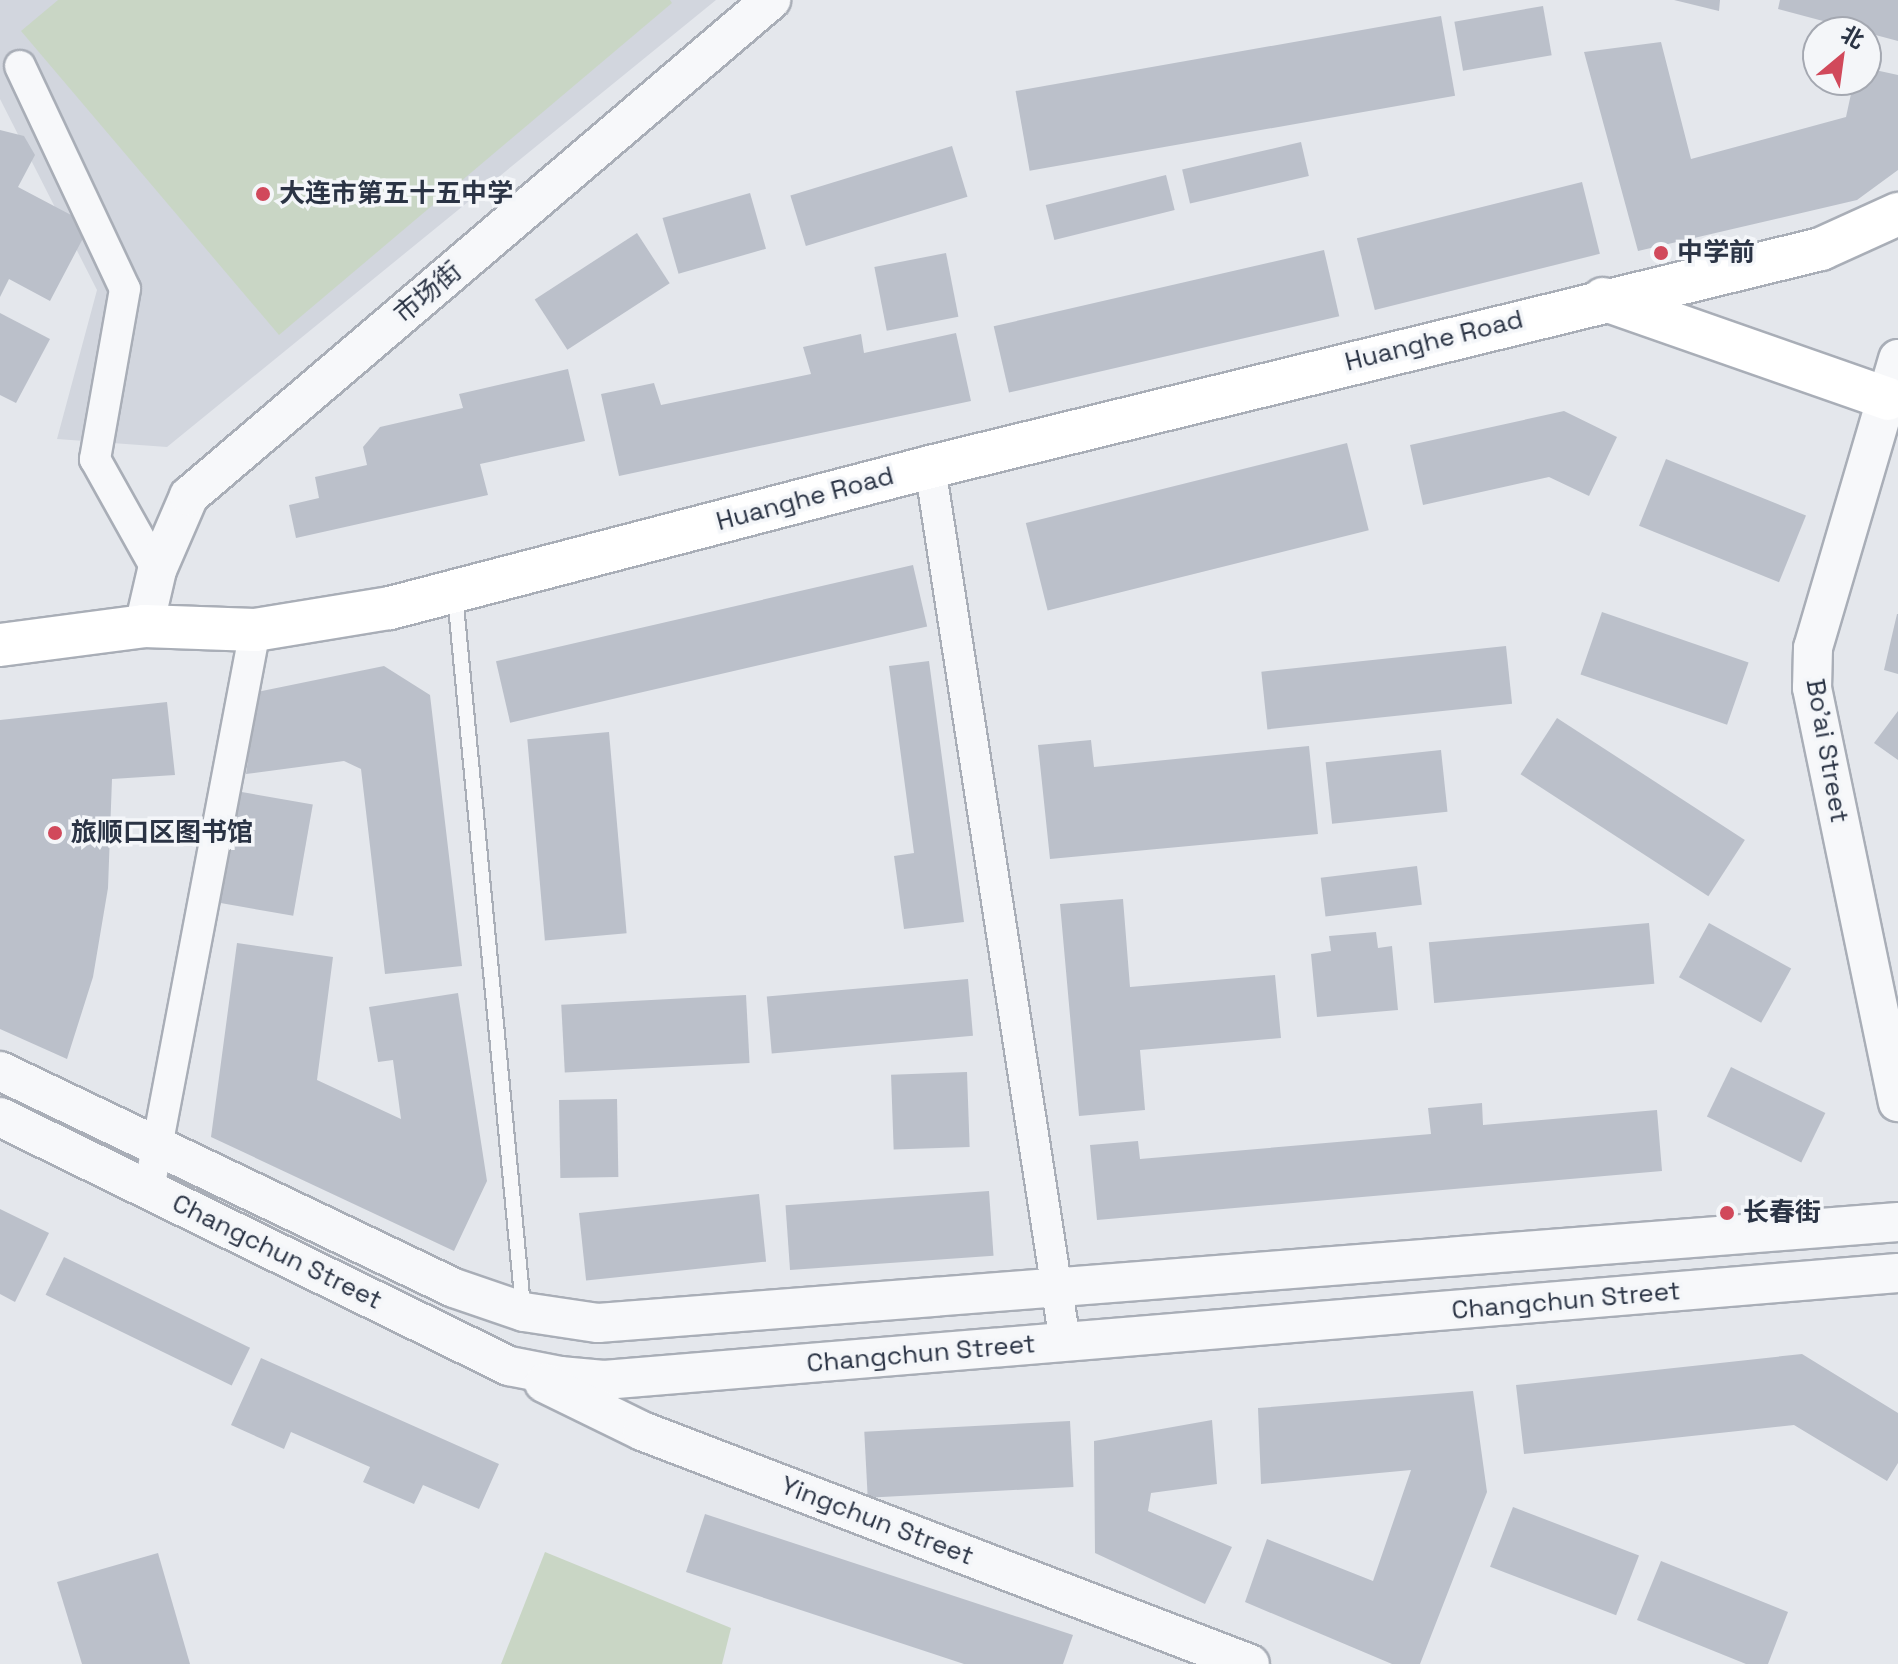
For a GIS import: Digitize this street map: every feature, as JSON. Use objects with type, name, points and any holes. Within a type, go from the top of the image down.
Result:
[{"type":"main road","name":"Huanghe Road","points":[[0,645],[144,626],[255,630],[390,608],[930,467],[1603,299],[1821,249],[1898,214]]},
{"type":"main road","points":[[1603,299],[1890,410]]},
{"type":"street","name":"市场街","points":[[144,626],[157,570],[189,496],[771,0]]},
{"type":"street","points":[[20,66],[125,289],[95,459],[157,570]]},
{"type":"street","name":"Bo'ai Street","points":[[1890,410],[1813,648],[1812,688],[1898,1102]]},
{"type":"street","points":[[930,467],[1065,1342]]},
{"type":"street","points":[[149,1189],[255,630]]},
{"type":"street","name":"Changchun Street","points":[[0,1071],[454,1288],[524,1312],[598,1323],[1898,1222]]},
{"type":"street","name":"Changchun Street","points":[[0,1117],[509,1366],[604,1380],[1898,1273]]},
{"type":"street","name":"Yingchun Street","points":[[509,1366],[642,1431],[1250,1664]]},
{"type":"lane","points":[[455,590],[524,1312]]},
{"type":"shaded area","name":"大连市第五十五中学","points":[[0,0],[716,0],[167,447],[57,439],[97,290],[0,99]]},
{"type":"green space","name":"大连市第五十五中学","points":[[58,0],[670,0],[672,3],[279,335],[21,31]]},
{"type":"green space","points":[[545,1552],[731,1628],[722,1664],[501,1664]]},
{"type":"building","points":[[1674,0],[1720,0],[1719,11]]},
{"type":"building","points":[[1780,0],[1898,0],[1898,41],[1882,37],[1882,16],[1804,16],[1778,9]]},
{"type":"building","points":[[1543,6],[1552,55],[1463,71],[1454,22]]},
{"type":"building","points":[[1441,16],[1455,96],[1030,171],[1016,91]]},
{"type":"building","points":[[1661,42],[1691,159],[1846,117],[1851,96],[1882,96],[1882,72],[1898,75],[1898,170],[1857,200],[1638,251],[1584,52]]},
{"type":"building","points":[[0,130],[24,136],[35,155],[18,187],[90,225],[50,301],[9,279],[0,297]]},
{"type":"building","points":[[1301,142],[1309,176],[1190,204],[1182,169]]},
{"type":"building","points":[[952,146],[967,197],[806,246],[790,195]]},
{"type":"building","points":[[1166,175],[1175,210],[1054,240],[1046,205]]},
{"type":"building","points":[[1582,182],[1600,254],[1375,310],[1357,238]]},
{"type":"building","points":[[750,193],[766,249],[679,274],[663,218]]},
{"type":"building","points":[[637,233],[670,283],[567,350],[535,299]]},
{"type":"building","points":[[1324,250],[1339,316],[1009,393],[994,326]]},
{"type":"building","points":[[946,253],[958,317],[887,331],[874,267]]},
{"type":"building","points":[[0,313],[50,339],[16,403],[0,395]]},
{"type":"building","points":[[956,333],[971,401],[619,476],[601,394],[654,383],[661,405],[811,374],[803,347],[861,334],[864,353]]},
{"type":"building","points":[[568,369],[585,441],[480,464],[488,495],[296,538],[289,505],[319,498],[315,477],[367,465],[363,447],[380,427],[463,408],[459,394]]},
{"type":"building","points":[[1564,411],[1617,437],[1589,496],[1549,477],[1423,505],[1410,445]]},
{"type":"building","points":[[1347,443],[1369,530],[1048,610],[1026,523]]},
{"type":"building","points":[[1666,459],[1806,516],[1779,582],[1639,526]]},
{"type":"building","points":[[913,565],[927,626],[510,723],[496,661]]},
{"type":"building","points":[[1602,612],[1749,662],[1727,725],[1581,674]]},
{"type":"building","points":[[1898,614],[1898,674],[1884,670]]},
{"type":"building","points":[[1506,646],[1512,704],[1267,729],[1261,672]]},
{"type":"building","points":[[929,661],[964,922],[904,929],[894,856],[914,853],[889,666]]},
{"type":"building","points":[[384,666],[430,695],[462,966],[385,974],[361,769],[344,761],[246,774],[257,692]]},
{"type":"building","name":"旅顺口区图书馆","points":[[167,702],[175,775],[112,779],[108,888],[93,977],[67,1059],[0,1029],[0,720]]},
{"type":"building","points":[[1898,711],[1898,760],[1874,743]]},
{"type":"building","points":[[1557,718],[1745,840],[1708,896],[1521,774]]},
{"type":"building","points":[[609,732],[627,933],[545,940],[527,739]]},
{"type":"building","points":[[1091,740],[1094,767],[1309,746],[1318,834],[1050,859],[1038,745]]},
{"type":"building","points":[[1441,750],[1447,812],[1332,824],[1326,762]]},
{"type":"building","points":[[236,791],[313,805],[293,916],[216,902]]},
{"type":"building","points":[[1417,866],[1422,905],[1325,917],[1321,878]]},
{"type":"building","points":[[1123,899],[1130,987],[1275,975],[1281,1038],[1140,1050],[1145,1110],[1079,1116],[1060,904]]},
{"type":"building","points":[[1649,923],[1654,984],[1434,1003],[1429,942]]},
{"type":"building","points":[[1709,923],[1791,969],[1761,1023],[1679,977]]},
{"type":"building","points":[[1376,932],[1378,948],[1392,946],[1398,1010],[1317,1017],[1311,954],[1331,951],[1329,936]]},
{"type":"building","points":[[237,943],[333,957],[317,1080],[401,1119],[393,1060],[378,1062],[369,1007],[458,993],[487,1181],[454,1251],[211,1137]]},
{"type":"building","points":[[968,979],[973,1036],[772,1053],[767,997]]},
{"type":"building","points":[[746,995],[750,1063],[565,1073],[561,1005]]},
{"type":"building","points":[[1731,1067],[1825,1113],[1801,1162],[1707,1116]]},
{"type":"building","points":[[967,1072],[970,1147],[894,1150],[891,1075]]},
{"type":"building","points":[[617,1099],[618,1177],[560,1178],[559,1100]]},
{"type":"building","points":[[1482,1103],[1483,1125],[1657,1110],[1662,1171],[1097,1220],[1090,1145],[1138,1141],[1140,1159],[1431,1134],[1428,1108]]},
{"type":"building","points":[[989,1191],[994,1256],[790,1270],[785,1205]]},
{"type":"building","points":[[759,1194],[766,1262],[586,1281],[579,1213]]},
{"type":"building","points":[[0,1209],[49,1233],[15,1302],[0,1294]]},
{"type":"building","points":[[64,1257],[250,1348],[232,1385],[46,1295]]},
{"type":"building","points":[[1802,1354],[1898,1413],[1898,1463],[1887,1481],[1794,1425],[1524,1454],[1516,1385]]},
{"type":"building","points":[[261,1358],[499,1464],[479,1509],[423,1485],[414,1504],[363,1482],[370,1467],[291,1432],[284,1449],[231,1425]]},
{"type":"building","points":[[1473,1391],[1487,1492],[1420,1664],[1392,1664],[1245,1602],[1267,1539],[1373,1581],[1411,1470],[1261,1484],[1258,1408]]},
{"type":"building","points":[[1212,1420],[1217,1484],[1151,1493],[1148,1511],[1232,1547],[1205,1604],[1095,1553],[1094,1441]]},
{"type":"building","points":[[1070,1421],[1073,1487],[868,1498],[864,1432]]},
{"type":"building","points":[[1513,1507],[1639,1555],[1616,1615],[1490,1567]]},
{"type":"building","points":[[705,1514],[1073,1635],[1063,1664],[964,1664],[686,1572]]},
{"type":"building","points":[[158,1553],[190,1664],[82,1664],[57,1582]]},
{"type":"building","points":[[1661,1561],[1788,1612],[1768,1664],[1746,1664],[1637,1620]]},
{"type":"place","name":"大连市第五十五中学","points":[[263,194]]},
{"type":"place","name":"中学前","points":[[1661,253]]},
{"type":"place","name":"旅顺口区图书馆","points":[[55,833]]},
{"type":"place","name":"长春街","points":[[1727,1213]]}]
